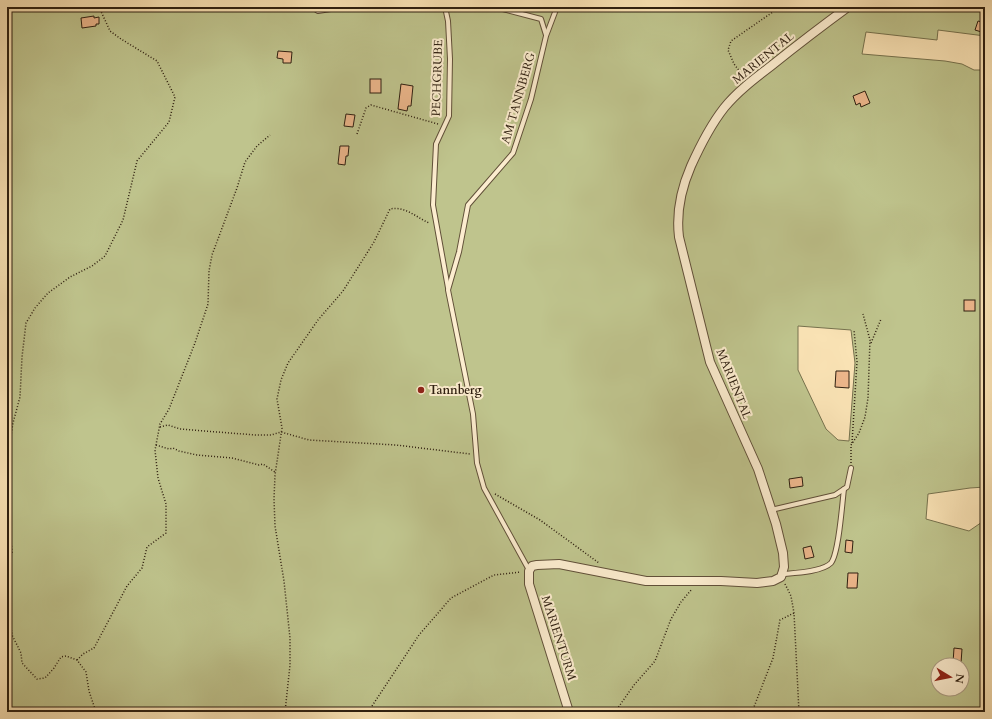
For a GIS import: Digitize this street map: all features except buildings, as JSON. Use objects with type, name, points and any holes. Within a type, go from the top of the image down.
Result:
[{"type":"street","name":"MARIENTAL","points":[[781,576],[784,567],[783,553],[758,469],[710,362],[679,237],[677,223],[678,210],[687,176],[701,144],[724,108],[750,83],[795,46],[848,7]]},
{"type":"street","points":[[529,571],[532,566],[559,564],[646,581],[757,583],[773,581],[781,576]]},
{"type":"street","name":"MARIENTURM","points":[[529,571],[529,584],[569,712]]},
{"type":"lane","points":[[312,7],[318,11],[344,7]]},
{"type":"lane","name":"PECHGRUBE","points":[[445,7],[448,21],[450,59],[449,116],[436,144],[432,205],[448,290]]},
{"type":"lane","points":[[478,7],[499,8],[540,19],[546,36]]},
{"type":"lane","name":"AM TANNBERG","points":[[529,571],[484,488],[477,463],[473,414],[448,290],[468,206],[513,153],[531,99],[546,36],[556,7]]},
{"type":"lane","points":[[771,510],[835,495],[847,487],[850,480],[851,468]]},
{"type":"lane","points":[[781,576],[824,567],[830,564],[834,558],[837,546],[844,489]]},
{"type":"path","points":[[7,460],[12,423],[20,397],[22,357],[26,323],[35,308],[48,293],[70,277],[92,266],[105,256],[123,220],[137,161],[169,122],[175,97],[157,61],[120,39],[110,31],[99,7]]},
{"type":"path","points":[[750,83],[734,64],[728,50],[732,41],[780,7]]},
{"type":"path","points":[[357,134],[366,108],[371,105],[444,126]]},
{"type":"path","points":[[77,660],[83,654],[94,648],[127,586],[142,568],[147,547],[166,534],[166,504],[158,478],[155,450],[160,424],[170,409],[208,304],[209,271],[212,255],[245,162],[257,146],[270,135]]},
{"type":"path","points":[[285,712],[290,665],[290,638],[284,581],[275,526],[274,499],[281,432],[277,399],[281,380],[288,363],[318,320],[343,291],[374,242],[390,209],[405,209],[436,227]]},
{"type":"path","points":[[851,445],[859,433],[865,417],[868,398],[870,344],[863,314]]},
{"type":"path","points":[[870,344],[881,319]]},
{"type":"path","points":[[851,468],[856,362],[854,330]]},
{"type":"path","points":[[160,427],[168,424],[180,429],[232,434],[271,435],[281,432],[309,440],[396,444],[476,455]]},
{"type":"path","points":[[156,445],[197,455],[232,458],[258,465],[263,464],[276,473]]},
{"type":"path","points":[[7,492],[12,552],[7,566]]},
{"type":"path","points":[[495,494],[553,529],[601,564],[610,574]]},
{"type":"path","points":[[372,712],[372,706],[419,635],[451,598],[494,576],[529,571]]},
{"type":"path","points":[[781,576],[792,596],[799,712]]},
{"type":"path","points":[[615,712],[634,685],[655,661],[671,619],[681,602],[699,581]]},
{"type":"path","points":[[7,594],[12,634],[21,653],[22,663],[37,679],[45,678],[61,657],[66,656],[77,660],[86,672],[89,691],[96,712]]},
{"type":"path","points":[[752,712],[773,658],[780,620],[794,613]]},
{"type":"green space","points":[[7,7],[985,7],[985,36],[938,30],[937,40],[866,32],[862,54],[945,61],[962,64],[974,70],[985,70],[985,487],[928,494],[926,519],[969,531],[985,520],[985,712],[7,712]],"holes":[[[798,326],[851,330],[855,363],[849,441],[838,440],[826,429],[798,370]]]},
{"type":"place","name":"Tannberg","points":[[421,390]]}]
